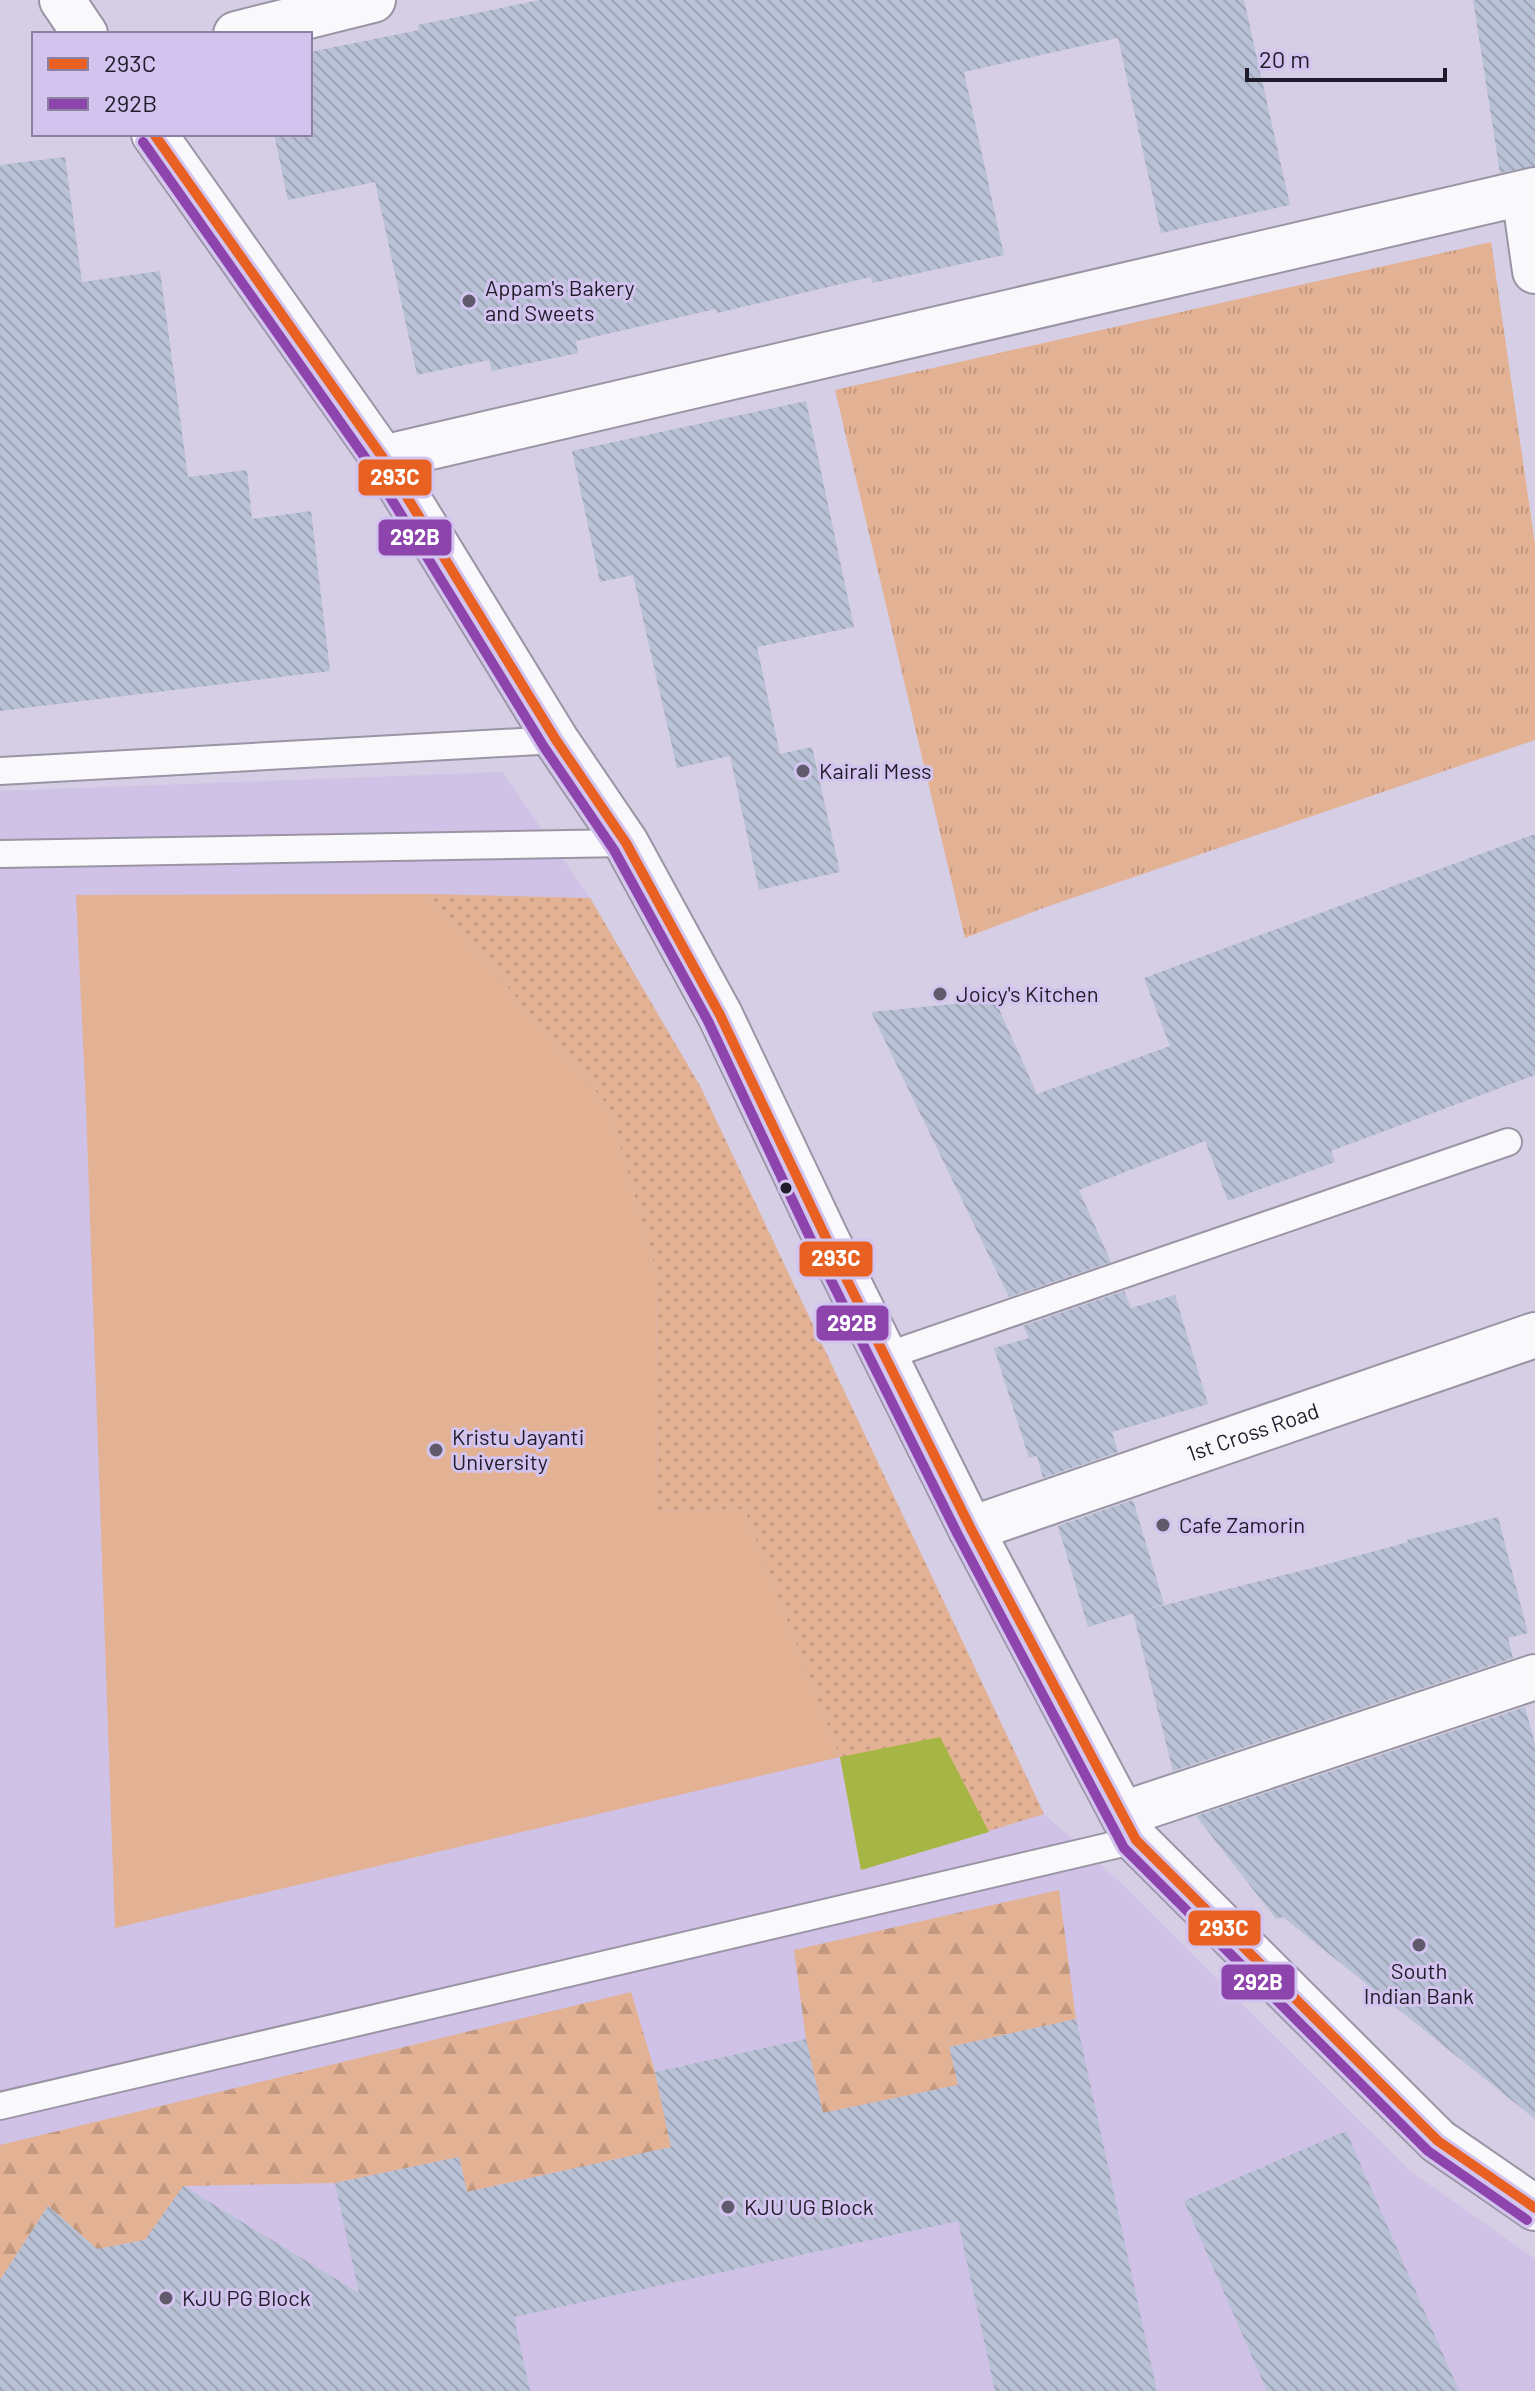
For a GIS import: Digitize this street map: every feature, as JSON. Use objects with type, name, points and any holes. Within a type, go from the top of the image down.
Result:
[{"type":"street","points":[[62,0],[84,32]]},
{"type":"street","points":[[244,32],[373,0]]},
{"type":"street","points":[[155,136],[383,458],[556,740],[626,843],[720,1015],[826,1238],[971,1529],[1129,1827],[1438,2141],[1535,2208]]},
{"type":"street","points":[[383,458],[1530,192],[1535,271]]},
{"type":"street","name":"1st Cross Road","points":[[971,1529],[1535,1335]]},
{"type":"street","points":[[1129,1827],[1535,1677]]},
{"type":"lane","points":[[0,771],[556,740]]},
{"type":"lane","points":[[0,854],[626,843]]},
{"type":"lane","points":[[886,1356],[1508,1142]]},
{"type":"lane","points":[[0,2106],[1129,1827]]},
{"type":"shaded area","name":"Kristu Jayanti University","points":[[502,772],[590,898],[700,1086],[1044,1814],[1122,1884],[1409,2170],[1535,2259],[1535,2391],[0,2391],[0,791]]},
{"type":"shaded area","points":[[940,1737],[989,1832],[861,1870],[840,1757]]},
{"type":"green space","points":[[1491,242],[1535,544],[1535,740],[1043,908],[965,938],[835,390]]},
{"type":"green space","points":[[429,894],[590,898],[700,1086],[1044,1814],[861,1870],[840,1757],[744,1509],[658,1512],[656,1271],[609,1107]]},
{"type":"green space","points":[[429,894],[609,1107],[656,1271],[658,1512],[744,1509],[840,1757],[115,1928],[76,895]]},
{"type":"green space","points":[[1059,1890],[1076,2019],[950,2047],[958,2085],[823,2113],[806,2039],[794,1950]]},
{"type":"green space","points":[[631,1992],[655,2072],[671,2147],[467,2192],[459,2157],[335,2183],[184,2186],[145,2240],[97,2249],[48,2206],[0,2280],[0,2145]]},
{"type":"building","points":[[540,0],[1244,0],[1290,205],[1161,233],[1118,38],[964,72],[1004,255],[872,283],[871,277],[717,313],[716,309],[576,341],[578,353],[492,371],[489,360],[417,375],[375,182],[288,200],[274,136],[312,136],[312,52],[419,30],[418,25]]},
{"type":"building","points":[[1473,0],[1535,0],[1535,166],[1500,173]]},
{"type":"building","points":[[65,157],[82,282],[160,271],[188,477],[247,470],[252,519],[311,511],[330,671],[0,711],[0,165]]},
{"type":"building","points":[[806,401],[854,627],[757,647],[780,754],[812,747],[840,872],[759,890],[730,756],[677,768],[633,575],[600,582],[572,451]]},
{"type":"building","points":[[1535,834],[1535,1075],[1331,1151],[1335,1162],[1228,1201],[1205,1141],[1079,1190],[1111,1262],[1009,1297],[871,1012],[995,1000],[1037,1094],[1170,1046],[1144,978]]},
{"type":"building","points":[[1124,1291],[1131,1308],[1175,1295],[1208,1404],[1112,1432],[1118,1452],[1043,1478],[1037,1456],[1029,1458],[994,1348],[1029,1338],[1023,1326]]},
{"type":"building","points":[[1133,1500],[1164,1604],[1088,1627],[1058,1526]]},
{"type":"building","points":[[1498,1517],[1528,1633],[1508,1638],[1513,1658],[1173,1771],[1133,1613]]},
{"type":"building","points":[[1525,1707],[1535,1744],[1535,2119],[1283,1917],[1276,1919],[1196,1816]]},
{"type":"building","name":"KJU UG Block","points":[[1076,2019],[1157,2391],[995,2391],[958,2221],[514,2317],[530,2391],[0,2391],[0,2280],[48,2206],[97,2249],[145,2240],[183,2186],[359,2293],[335,2183],[459,2157],[467,2192],[671,2147],[655,2072],[806,2039],[823,2113],[958,2085],[949,2047]]},
{"type":"building","points":[[1346,2131],[1459,2391],[1267,2391],[1184,2201]]},
{"type":"transit line","name":"293C","points":[[155,136],[383,458],[556,740],[626,843],[720,1015],[826,1238],[971,1529],[1136,1840],[1438,2141],[1535,2208]]},
{"type":"transit line","name":"292B","points":[[143,142],[371,466],[544,747],[614,850],[708,1021],[813,1244],[958,1535],[1124,1848],[1428,2151],[1527,2220]]},
{"type":"place","name":"Appam's Bakery and Sweets","points":[[469,301]]},
{"type":"place","name":"Kairali Mess","points":[[803,771]]},
{"type":"place","name":"Joicy's Kitchen","points":[[940,994]]},
{"type":"place","name":"Kristu Jayanti University","points":[[436,1450]]},
{"type":"place","name":"Cafe Zamorin","points":[[1163,1525]]},
{"type":"place","name":"South Indian Bank","points":[[1419,1945]]},
{"type":"place","name":"KJU UG Block","points":[[728,2207]]},
{"type":"place","name":"KJU PG Block","points":[[166,2298]]}]
